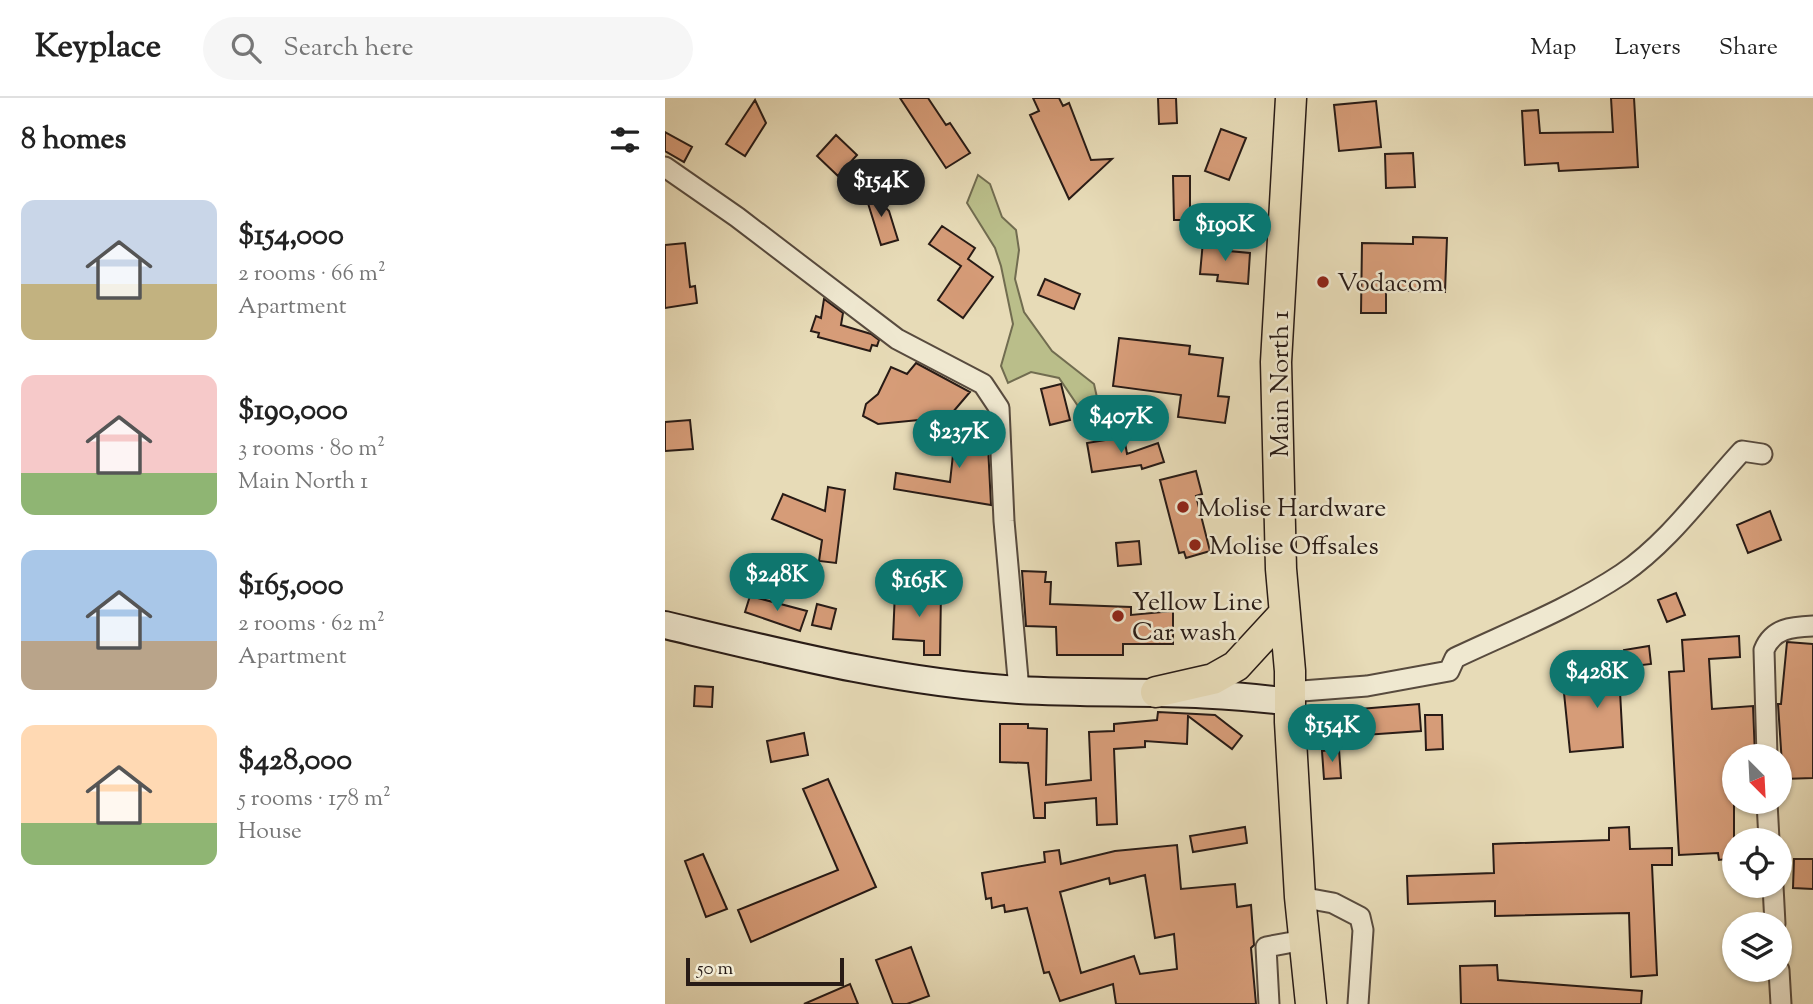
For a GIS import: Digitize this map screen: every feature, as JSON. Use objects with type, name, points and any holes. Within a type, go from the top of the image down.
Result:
[{"type":"main road","name":"Main North 1","points":[[1291,98],[1276,362],[1283,615],[1290,671],[1289,697],[1300,897],[1311,1004]]},
{"type":"main road","points":[[1156,692],[1213,679],[1236,666],[1283,615]]},
{"type":"main road","points":[[665,625],[797,657],[909,678],[1019,690],[1289,697]]},
{"type":"street","points":[[665,167],[737,217],[897,338],[983,384],[999,408],[1004,521],[1019,690]]},
{"type":"street","points":[[1289,697],[1449,671],[1455,658],[1530,623],[1623,573],[1674,528],[1742,451],[1762,454]]},
{"type":"street","points":[[1766,744],[1764,650],[1769,639],[1787,628],[1813,626]]},
{"type":"street","points":[[1300,897],[1332,903],[1360,917],[1363,930],[1359,1004]]},
{"type":"street","points":[[1269,1004],[1266,947],[1304,940]]},
{"type":"street","points":[[1780,982],[1781,1004]]},
{"type":"green space","points":[[978,175],[990,184],[1002,217],[1016,230],[1019,250],[1015,279],[1024,312],[1052,351],[1094,384],[1100,411],[1078,406],[1059,378],[1031,372],[1008,383],[1001,366],[1013,324],[1001,266],[995,248],[967,203]]},
{"type":"building","points":[[900,98],[928,98],[946,125],[950,123],[970,153],[946,168]]},
{"type":"building","points":[[1033,98],[1059,98],[1063,106],[1069,103],[1091,160],[1112,159],[1069,199],[1030,115],[1039,111]]},
{"type":"building","points":[[1158,98],[1176,98],[1177,123],[1159,124]]},
{"type":"building","points":[[1611,98],[1634,98],[1638,167],[1559,171],[1558,163],[1525,165],[1522,111],[1538,110],[1540,133],[1613,132]]},
{"type":"building","points":[[755,100],[766,123],[745,156],[726,144]]},
{"type":"building","points":[[1376,101],[1381,147],[1339,151],[1334,105]]},
{"type":"building","points":[[1221,129],[1246,138],[1229,180],[1205,171]]},
{"type":"building","points":[[665,132],[692,147],[684,162],[665,151]]},
{"type":"building","points":[[836,135],[857,155],[838,176],[817,156]]},
{"type":"building","points":[[1413,153],[1415,187],[1386,188],[1385,154]]},
{"type":"building","points":[[1173,176],[1190,176],[1190,220],[1174,220]]},
{"type":"building","points":[[862,184],[889,211],[898,240],[881,245]]},
{"type":"building","points":[[942,226],[975,248],[968,259],[993,277],[963,318],[938,300],[961,266],[929,244]]},
{"type":"building","points":[[1413,237],[1447,238],[1445,292],[1386,290],[1386,313],[1361,313],[1362,243],[1413,244]]},
{"type":"building","points":[[1203,241],[1230,244],[1229,251],[1250,253],[1248,284],[1217,281],[1218,275],[1200,274]]},
{"type":"building","points":[[685,243],[690,287],[695,286],[697,303],[665,308],[665,245]]},
{"type":"building","points":[[1045,279],[1080,294],[1074,309],[1038,295]]},
{"type":"building","points":[[824,299],[843,313],[841,325],[871,334],[879,340],[877,346],[872,345],[870,351],[818,337],[819,333],[811,331],[816,316],[821,318]]},
{"type":"building","points":[[1119,338],[1190,346],[1189,354],[1223,358],[1218,396],[1229,397],[1225,423],[1178,417],[1181,395],[1113,386]]},
{"type":"building","points":[[916,363],[970,392],[941,426],[919,420],[878,424],[863,416],[866,404],[878,394],[891,367],[907,374]]},
{"type":"building","points":[[1061,384],[1070,420],[1050,425],[1041,389]]},
{"type":"building","points":[[957,418],[986,426],[980,447],[988,446],[991,505],[894,489],[896,473],[950,482]]},
{"type":"building","points":[[690,420],[693,449],[665,451],[665,422]]},
{"type":"building","points":[[1124,437],[1127,454],[1158,443],[1164,462],[1142,469],[1141,465],[1092,472],[1087,443]]},
{"type":"building","name":"Molise Hardware","points":[[1196,471],[1202,494],[1196,496],[1210,551],[1186,558],[1184,552],[1179,553],[1160,480]]},
{"type":"building","points":[[828,487],[845,490],[836,563],[819,561],[822,540],[772,519],[783,494],[825,511]]},
{"type":"building","points":[[1770,511],[1781,540],[1748,553],[1737,525]]},
{"type":"building","points":[[1139,541],[1141,564],[1118,566],[1116,543]]},
{"type":"building","points":[[1022,571],[1046,572],[1045,582],[1051,582],[1050,604],[1131,607],[1131,615],[1173,611],[1173,644],[1123,644],[1123,655],[1057,655],[1056,627],[1026,626]]},
{"type":"building","points":[[895,591],[941,591],[940,655],[924,655],[924,641],[893,639]]},
{"type":"building","points":[[1676,593],[1685,615],[1667,622],[1658,600]]},
{"type":"building","points":[[750,596],[807,611],[800,631],[745,612]]},
{"type":"building","points":[[817,604],[836,609],[831,629],[812,625]]},
{"type":"building","points":[[1739,636],[1740,657],[1709,659],[1712,709],[1753,706],[1755,744],[1722,744],[1722,814],[1734,814],[1734,828],[1722,828],[1722,860],[1719,860],[1718,853],[1679,855],[1669,672],[1684,671],[1682,640]]},
{"type":"building","points":[[1787,642],[1813,644],[1813,778],[1792,779],[1792,744],[1781,744],[1778,704],[1781,704]]},
{"type":"building","points":[[1649,646],[1651,664],[1626,667],[1624,650]]},
{"type":"building","points":[[1594,654],[1618,654],[1623,747],[1570,752],[1564,693],[1595,690]]},
{"type":"building","points":[[695,686],[713,687],[712,707],[694,706]]},
{"type":"building","points":[[1419,704],[1421,731],[1350,736],[1348,710]]},
{"type":"building","points":[[1158,712],[1215,715],[1242,736],[1232,749],[1188,716],[1187,744],[1145,741],[1145,747],[1114,749],[1117,824],[1097,825],[1096,798],[1045,803],[1045,818],[1034,818],[1028,763],[1000,762],[1000,724],[1028,724],[1028,728],[1047,729],[1046,785],[1091,780],[1089,732],[1114,731],[1114,724],[1157,720]]},
{"type":"building","points":[[1425,715],[1442,715],[1443,749],[1426,750]]},
{"type":"building","points":[[804,733],[808,755],[771,762],[767,741]]},
{"type":"building","points":[[1339,749],[1341,778],[1324,779],[1322,751]]},
{"type":"building","points":[[828,779],[876,887],[751,942],[738,910],[838,870],[803,789]]},
{"type":"building","points":[[1245,827],[1247,843],[1193,852],[1190,836]]},
{"type":"building","points":[[1629,827],[1630,849],[1672,848],[1672,865],[1652,865],[1657,975],[1631,977],[1629,913],[1495,916],[1495,901],[1408,904],[1407,876],[1494,873],[1493,844],[1609,840],[1609,828]]},
{"type":"building","points":[[1177,845],[1181,889],[1235,884],[1237,907],[1251,905],[1254,945],[1251,948],[1256,1004],[1116,1004],[1113,984],[1060,1001],[1049,972],[1044,973],[1027,908],[1005,912],[1004,905],[992,908],[991,898],[986,899],[982,873],[1045,862],[1044,852],[1059,850],[1061,864],[1115,851]],"holes":[[[1145,875],[1155,938],[1174,934],[1177,969],[1140,974],[1134,956],[1081,973],[1060,892],[1109,878],[1110,884]]]},
{"type":"building","points":[[703,854],[727,909],[706,917],[685,861]]},
{"type":"building","points":[[1794,859],[1813,859],[1813,889],[1793,888]]},
{"type":"building","points":[[911,947],[929,996],[907,1004],[893,1004],[876,960]]},
{"type":"building","points":[[1497,965],[1498,980],[1642,991],[1641,1004],[1461,1004],[1460,966]]},
{"type":"building","points":[[850,984],[858,1004],[804,1004]]},
{"type":"place","name":"Vodacom","points":[[1323,282]]},
{"type":"place","name":"Molise Hardware","points":[[1183,507]]},
{"type":"place","name":"Molise Offsales","points":[[1195,545]]},
{"type":"place","name":"Yellow Line Car wash","points":[[1118,616]]}]
